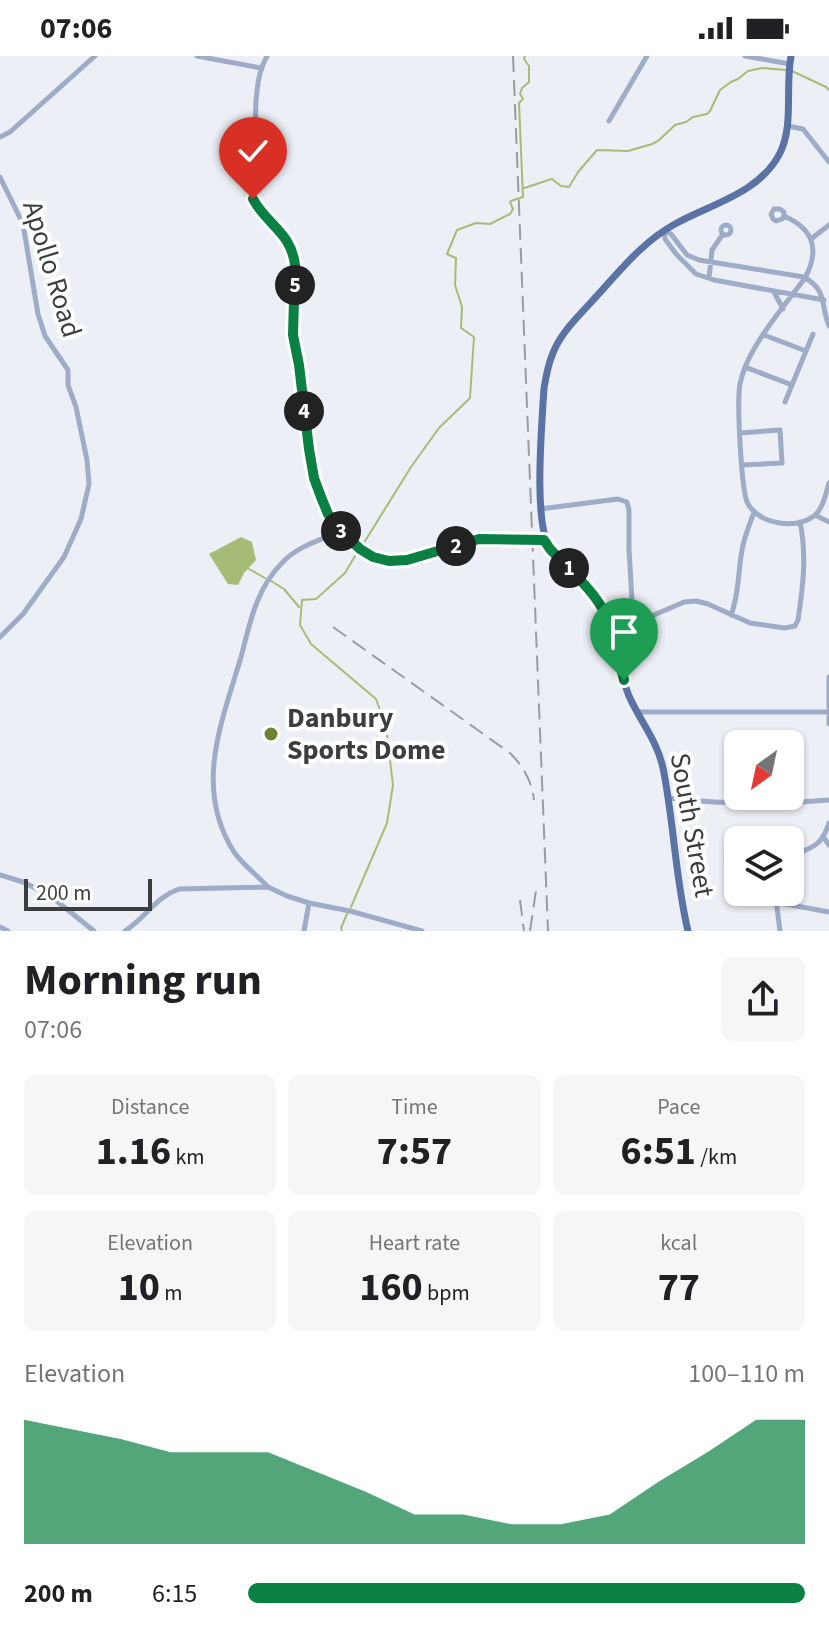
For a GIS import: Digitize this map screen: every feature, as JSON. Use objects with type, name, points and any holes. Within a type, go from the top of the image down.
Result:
[{"type":"main road","points":[[544,540],[540,509],[544,388],[553,351],[564,333],[632,258],[663,231],[756,182],[774,163],[784,144],[788,126],[790,66]]},
{"type":"main road","name":"South Street","points":[[544,540],[596,597],[605,613],[624,680],[637,712],[656,744],[663,770],[688,931]]},
{"type":"street","points":[[0,137],[10,132],[95,56]]},
{"type":"street","points":[[197,56],[261,68]]},
{"type":"street","points":[[267,56],[261,68],[257,91],[252,161],[253,199],[259,210],[281,230],[294,254],[293,335],[314,478],[328,514],[360,549],[373,557],[389,561],[407,560],[479,539],[544,540]]},
{"type":"street","points":[[609,121],[647,56]]},
{"type":"street","points":[[745,56],[790,66]]},
{"type":"street","points":[[788,126],[803,129],[829,162]]},
{"type":"street","name":"Apollo Road","points":[[0,177],[23,224],[38,314],[45,336],[68,370],[68,385],[76,407],[89,484],[81,519],[64,557],[23,614],[0,637]]},
{"type":"street","points":[[784,216],[796,221],[806,231],[814,254],[805,278],[745,367],[738,393],[746,501],[754,512],[770,520],[788,524],[800,522],[815,515],[829,483]]},
{"type":"street","points":[[811,239],[829,225]]},
{"type":"street","points":[[663,231],[671,234],[687,255],[699,260],[805,278],[818,287],[829,326]]},
{"type":"street","points":[[663,231],[665,239],[683,263],[696,274],[824,300]]},
{"type":"street","points":[[709,278],[712,250],[723,234]]},
{"type":"street","points":[[774,291],[783,309]]},
{"type":"street","points":[[785,402],[813,334]]},
{"type":"street","points":[[764,335],[806,351]]},
{"type":"street","points":[[745,367],[792,385]]},
{"type":"street","points":[[740,433],[780,430],[782,463],[742,465]]},
{"type":"street","points":[[540,509],[618,499],[627,502],[633,618]]},
{"type":"street","points":[[731,615],[737,601],[742,546],[754,512]]},
{"type":"street","points":[[815,515],[829,522]]},
{"type":"street","points":[[612,630],[633,618],[647,618],[684,602],[696,601],[750,623],[785,628],[795,626],[805,574],[800,522]]},
{"type":"street","points":[[341,531],[294,552],[283,561],[261,590],[214,750],[212,775],[215,802],[235,853],[268,887],[309,903],[422,931]]},
{"type":"street","points":[[829,678],[829,724]]},
{"type":"street","points":[[637,712],[828,712]]},
{"type":"street","points":[[667,798],[710,802],[799,803],[829,800]]},
{"type":"street","points":[[804,851],[824,838],[829,823]]},
{"type":"street","points":[[824,838],[829,845]]},
{"type":"street","points":[[0,875],[49,895],[94,931]]},
{"type":"street","points":[[125,931],[157,900],[179,889],[268,887]]},
{"type":"street","points":[[304,931],[309,903]]},
{"type":"street","points":[[776,906],[780,931]]},
{"type":"street","points":[[797,906],[829,912]]},
{"type":"street","points":[[79,919],[87,931]]},
{"type":"street","points":[[0,927],[8,931]]},
{"type":"shaded area","points":[[241,537],[252,542],[256,560],[238,585],[228,584],[209,554]]},
{"type":"waterway","points":[[362,546],[439,428],[470,398],[474,337],[461,328],[462,307],[455,285],[456,258],[447,254],[457,230],[476,223],[490,224],[510,214],[513,209],[510,202],[523,197],[519,103],[523,99],[520,94],[522,88],[529,82],[529,66],[525,56]]},
{"type":"waterway","points":[[524,188],[552,179],[561,186],[569,187],[597,150],[628,151],[652,144],[675,125],[707,114],[720,90],[748,71],[762,68],[786,70]]},
{"type":"waterway","points":[[792,71],[829,90]]},
{"type":"waterway","points":[[351,907],[387,823],[393,785],[386,727],[376,699],[311,644],[300,625],[302,600],[316,599],[345,573],[358,551]]},
{"type":"waterway","points":[[249,569],[265,578]]},
{"type":"waterway","points":[[271,581],[284,589],[299,607]]},
{"type":"waterway","points":[[342,931],[347,914]]},
{"type":"railway","points":[[513,56],[548,931]]},
{"type":"railway","points":[[333,627],[510,753],[526,774],[534,800]]},
{"type":"railway","points":[[530,931],[537,884]]},
{"type":"railway","points":[[520,900],[524,931]]},
{"type":"place","name":"Danbury Sports Dome","points":[[271,734]]},
{"type":"route","points":[[253,199],[259,210],[281,230],[294,254],[293,335],[309,449],[321,497],[328,514],[341,531],[360,549],[373,557],[389,561],[407,560],[479,539],[544,540],[596,597],[612,630],[624,680]]}]
